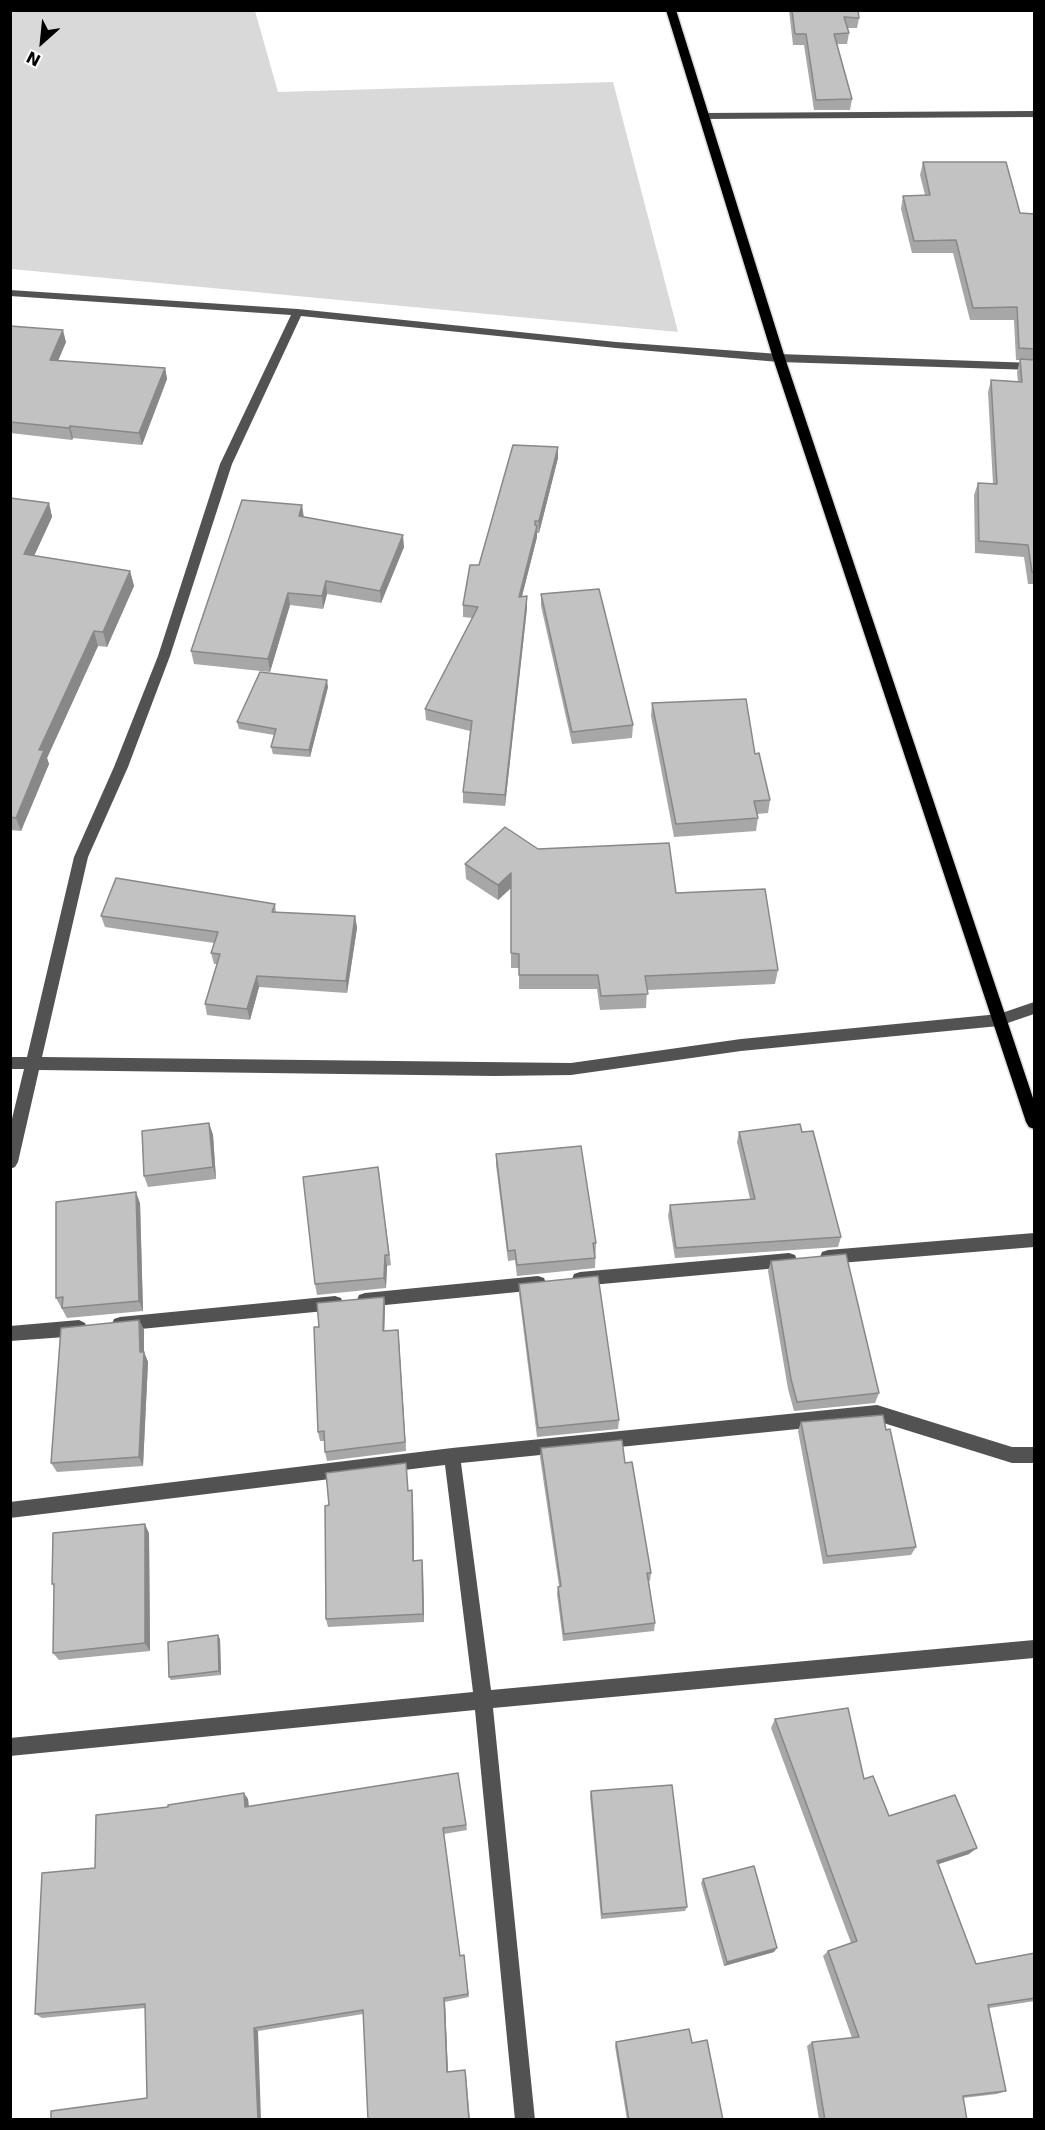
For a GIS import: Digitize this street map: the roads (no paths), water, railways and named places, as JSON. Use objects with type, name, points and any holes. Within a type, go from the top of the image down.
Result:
[{"type":"main road","points":[[671,10],[779,358],[1035,1122]]},
{"type":"street","points":[[704,116],[1035,114]]},
{"type":"street","points":[[10,293],[298,312],[616,345],[779,358],[1035,366]]},
{"type":"street","points":[[10,1162],[81,857],[100,810],[122,767],[164,656],[226,464],[298,312]]},
{"type":"street","points":[[10,1063],[495,1070],[571,1069],[741,1045],[999,1020],[1035,1008]]},
{"type":"street","points":[[10,1334],[558,1281],[1035,1240]]},
{"type":"street","points":[[10,1510],[452,1456],[878,1413],[1012,1455],[1035,1455]]},
{"type":"street","points":[[452,1456],[483,1700],[525,2120]]},
{"type":"street","points":[[10,1747],[1035,1649]]}]
